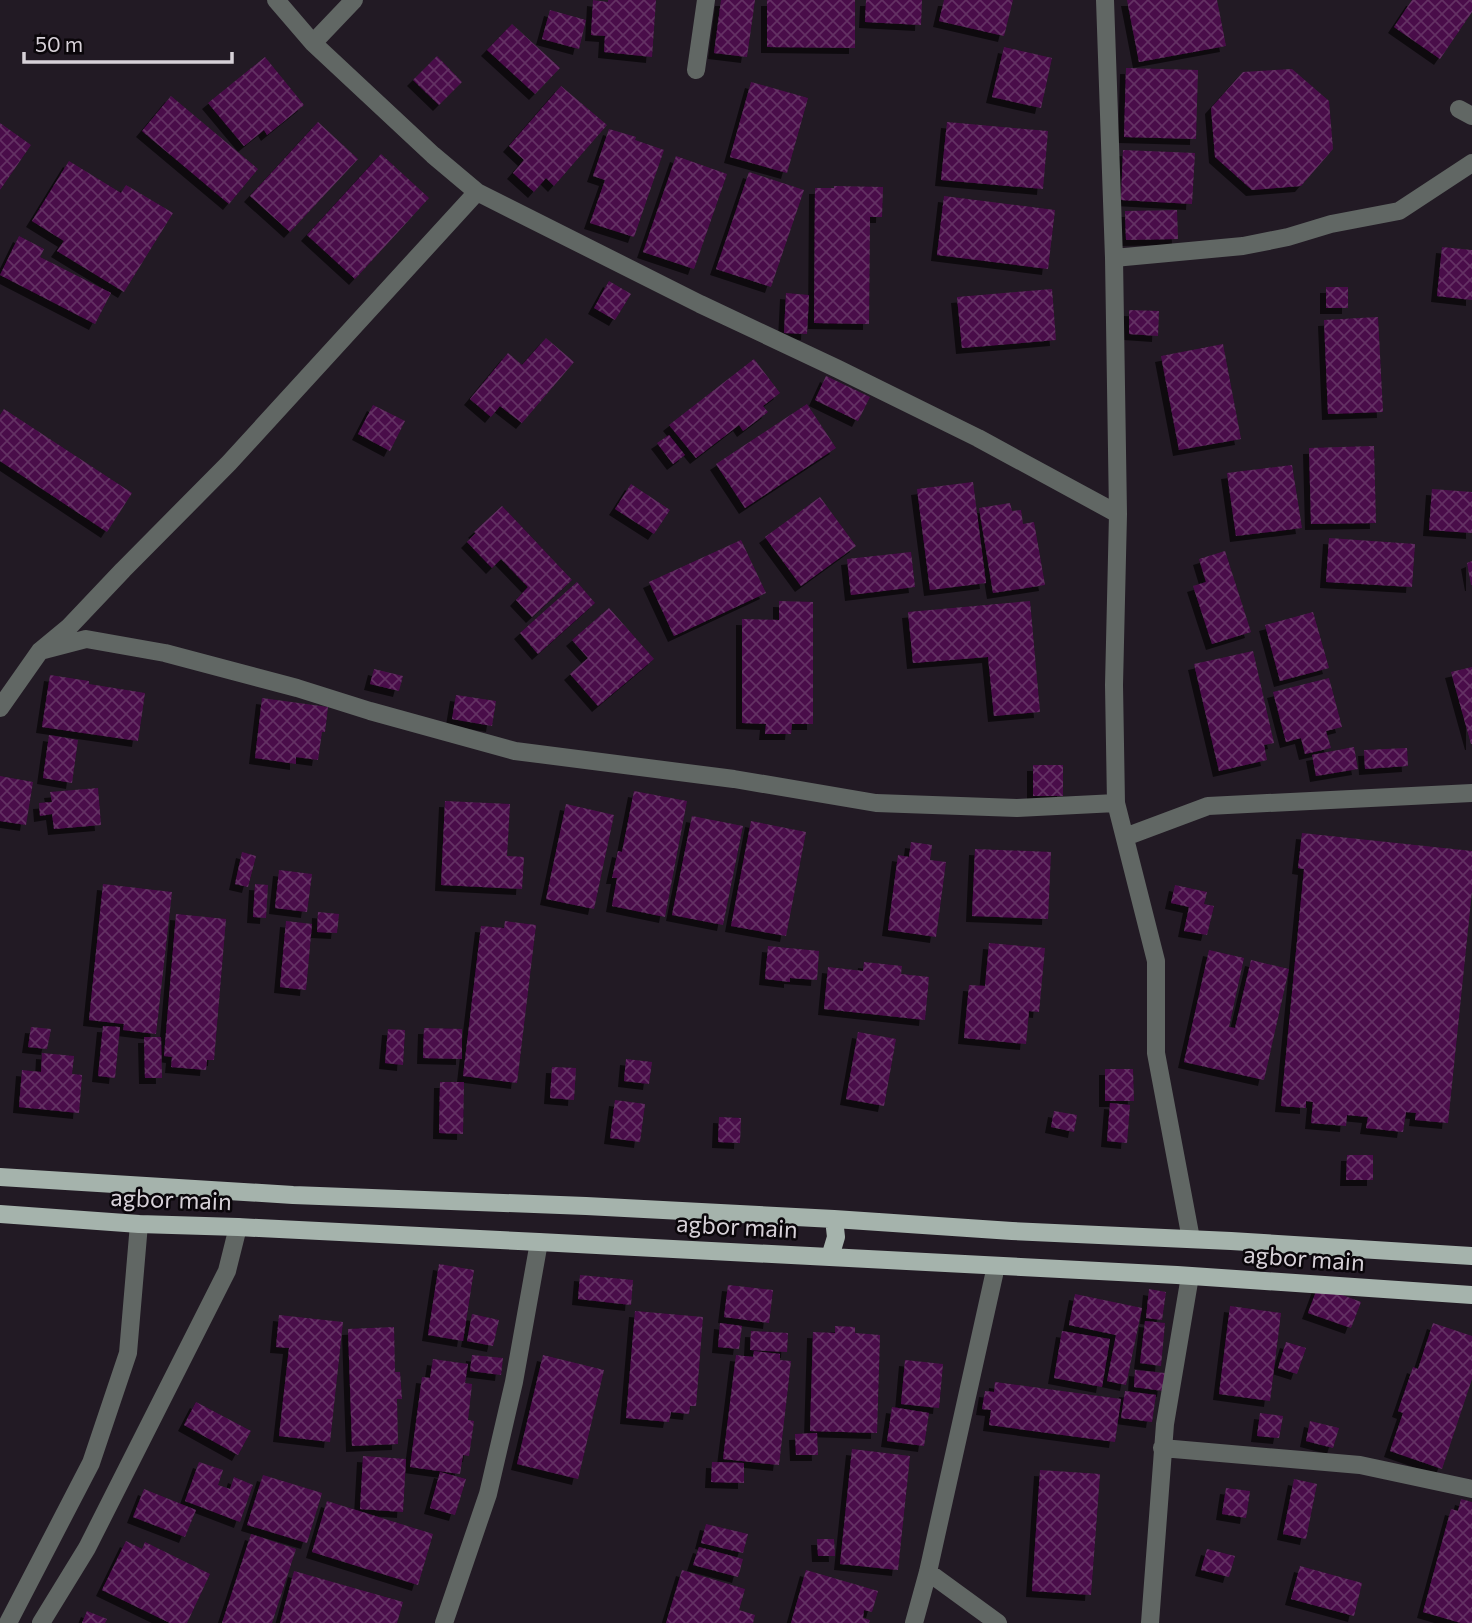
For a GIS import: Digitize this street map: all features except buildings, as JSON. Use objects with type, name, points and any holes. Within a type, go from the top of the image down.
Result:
[{"type":"main road","name":"agbor main","points":[[0,1177],[293,1195],[834,1219],[1472,1256]]},
{"type":"main road","name":"agbor main","points":[[0,1214],[139,1224],[1190,1276],[1472,1295]]},
{"type":"main road","points":[[830,1257],[836,1237],[834,1219]]},
{"type":"street","points":[[276,0],[313,43],[433,155],[477,192],[700,304],[978,438],[1118,514]]},
{"type":"street","points":[[313,43],[354,0]]},
{"type":"street","points":[[696,70],[706,0]]},
{"type":"street","points":[[1105,0],[1114,258],[1118,514],[1114,685],[1116,803],[1156,961],[1156,1054],[1191,1239]]},
{"type":"street","points":[[1114,258],[1242,246],[1288,237],[1331,223],[1399,211],[1472,163]]},
{"type":"street","points":[[0,708],[40,651],[69,628],[229,463],[477,192]]},
{"type":"street","points":[[40,651],[86,639],[165,653],[515,751],[733,779],[876,803],[1017,808],[1116,803]]},
{"type":"street","points":[[1125,837],[1208,806],[1472,793]]},
{"type":"street","points":[[8,1623],[90,1463],[128,1353],[139,1224]]},
{"type":"street","points":[[41,1623],[87,1548],[227,1270],[237,1227]]},
{"type":"street","points":[[444,1623],[488,1494],[514,1382],[539,1242]]},
{"type":"street","points":[[914,1623],[928,1572],[996,1266]]},
{"type":"street","points":[[1150,1623],[1162,1448],[1190,1276]]},
{"type":"street","points":[[1162,1448],[1360,1465],[1472,1489]]},
{"type":"street","points":[[928,1572],[998,1623]]}]
